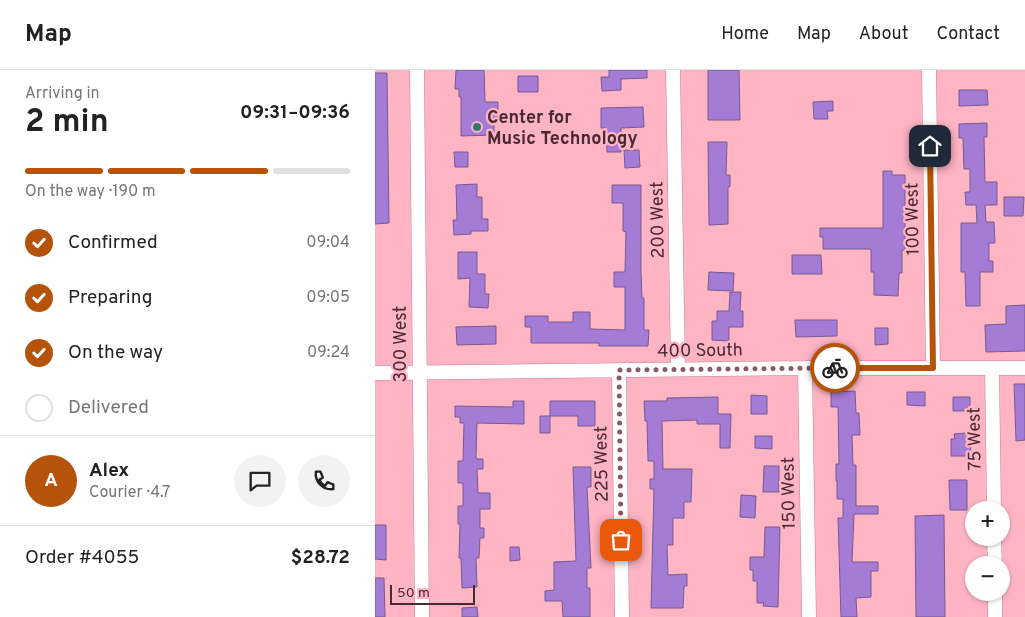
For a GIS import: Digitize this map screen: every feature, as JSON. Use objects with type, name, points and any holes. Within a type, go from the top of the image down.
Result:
[{"type":"street","name":"300 West","points":[[417,70],[422,617]]},
{"type":"street","name":"200 West","points":[[673,70],[678,369]]},
{"type":"street","name":"100 West","points":[[929,70],[933,368]]},
{"type":"street","name":"400 South","points":[[375,373],[805,368],[1025,368]]},
{"type":"street","name":"150 West","points":[[805,368],[809,617]]},
{"type":"street","name":"75 West","points":[[993,368],[994,501]]},
{"type":"street","name":"225 West","points":[[619,370],[622,617]]},
{"type":"street","points":[[995,601],[995,617]]},
{"type":"building","points":[[456,70],[484,70],[485,102],[498,102],[498,118],[494,117],[494,135],[461,136],[461,97],[459,97],[459,89],[455,89]]},
{"type":"building","points":[[609,70],[647,70],[647,78],[621,79],[621,90],[602,91],[601,77],[609,77]]},
{"type":"building","points":[[708,70],[739,70],[740,120],[708,120]]},
{"type":"building","points":[[375,73],[387,73],[389,223],[375,224]]},
{"type":"building","points":[[518,76],[538,76],[538,92],[518,92]]},
{"type":"building","points":[[959,90],[987,90],[988,105],[959,106]]},
{"type":"building","points":[[833,101],[833,111],[827,111],[828,119],[814,119],[813,102]]},
{"type":"building","points":[[643,107],[644,127],[621,128],[621,152],[607,152],[606,128],[601,128],[601,108]]},
{"type":"building","points":[[987,123],[987,137],[984,137],[985,182],[997,182],[997,205],[985,205],[986,222],[994,222],[995,243],[989,243],[989,261],[993,261],[993,272],[980,272],[980,306],[966,306],[965,272],[961,272],[961,223],[977,223],[976,205],[966,205],[965,192],[970,192],[970,169],[964,169],[963,138],[959,138],[959,124]]},
{"type":"building","points":[[708,142],[727,142],[726,175],[730,175],[730,187],[728,187],[728,224],[709,225]]},
{"type":"building","points":[[624,150],[639,150],[640,167],[625,168]]},
{"type":"building","points":[[454,152],[468,152],[468,167],[455,167]]},
{"type":"building","points":[[883,171],[892,171],[892,175],[905,175],[905,250],[902,250],[902,273],[899,273],[898,296],[874,295],[871,249],[823,249],[823,237],[820,237],[820,228],[883,228]]},
{"type":"building","points":[[477,184],[477,197],[482,197],[482,219],[488,219],[488,231],[471,231],[471,234],[454,235],[453,220],[457,220],[456,185]]},
{"type":"building","points":[[612,185],[641,185],[642,298],[644,298],[644,330],[649,330],[648,346],[599,346],[599,343],[531,343],[531,327],[525,327],[525,316],[548,316],[548,322],[573,322],[573,312],[590,312],[590,329],[625,330],[625,287],[614,287],[614,272],[625,272],[626,232],[623,231],[623,203],[612,203]]},
{"type":"building","points":[[1004,197],[1024,197],[1023,216],[1004,216]]},
{"type":"building","points":[[458,252],[477,252],[477,274],[485,274],[485,294],[489,294],[488,308],[469,307],[470,278],[458,279]]},
{"type":"building","points":[[792,255],[821,255],[822,274],[792,274]]},
{"type":"building","points":[[709,272],[734,273],[733,291],[708,290]]},
{"type":"building","points":[[730,292],[741,292],[740,311],[743,311],[743,327],[729,327],[729,341],[712,340],[712,321],[717,321],[717,311],[729,311]]},
{"type":"building","points":[[1025,305],[1025,351],[986,352],[985,325],[1006,324],[1006,306]]},
{"type":"building","points":[[795,320],[837,320],[837,336],[796,337]]},
{"type":"building","points":[[496,326],[496,344],[457,345],[456,327]]},
{"type":"building","points":[[875,328],[888,328],[888,344],[875,345]]},
{"type":"building","points":[[1014,384],[1025,384],[1025,440],[1016,441]]},
{"type":"building","points":[[855,391],[860,435],[852,435],[853,465],[856,465],[856,506],[878,506],[878,514],[854,514],[852,562],[878,562],[878,571],[871,571],[871,597],[856,598],[857,617],[841,617],[838,518],[843,518],[843,499],[837,499],[836,464],[839,464],[838,407],[831,407],[831,392]]},
{"type":"building","points":[[907,392],[925,392],[925,406],[907,405]]},
{"type":"building","points":[[751,395],[767,396],[767,414],[751,414]]},
{"type":"building","points":[[718,397],[718,414],[731,414],[730,448],[720,448],[720,424],[697,424],[697,420],[662,421],[663,469],[692,469],[691,502],[684,502],[684,518],[673,518],[673,545],[667,545],[668,575],[687,574],[687,586],[684,586],[683,608],[651,608],[654,489],[650,489],[650,479],[654,479],[654,461],[648,461],[647,421],[645,421],[644,401],[667,401],[667,398]]},
{"type":"building","points":[[953,397],[970,397],[970,411],[953,411]]},
{"type":"building","points":[[513,401],[524,401],[524,424],[477,423],[476,457],[477,459],[483,459],[483,469],[477,469],[478,493],[490,493],[490,509],[480,509],[480,528],[484,528],[484,538],[480,538],[479,558],[476,558],[477,587],[462,588],[461,558],[459,558],[460,524],[458,524],[458,506],[463,506],[463,483],[458,483],[458,461],[463,461],[464,423],[460,423],[460,417],[455,417],[455,406],[513,407]]},
{"type":"building","points":[[550,401],[595,401],[595,426],[578,426],[578,416],[550,416]]},
{"type":"building","points":[[540,416],[550,416],[550,433],[540,433]]},
{"type":"building","points":[[966,433],[966,438],[970,438],[971,456],[951,456],[951,439],[955,439],[954,434]]},
{"type":"building","points":[[755,436],[772,436],[772,449],[755,448]]},
{"type":"building","points":[[764,466],[779,466],[779,492],[763,492]]},
{"type":"building","points":[[573,467],[591,467],[591,487],[587,487],[591,568],[587,568],[587,588],[590,588],[590,617],[563,617],[562,601],[545,601],[545,591],[554,590],[554,562],[576,561]]},
{"type":"building","points":[[949,480],[967,480],[965,510],[950,510]]},
{"type":"building","points":[[741,495],[756,496],[755,518],[740,517]]},
{"type":"building","points":[[944,515],[945,617],[916,617],[915,516]]},
{"type":"building","points":[[375,525],[386,525],[386,560],[375,559]]},
{"type":"building","points":[[765,527],[780,527],[778,607],[763,606],[764,603],[757,603],[757,581],[753,581],[753,570],[750,570],[750,557],[764,557]]},
{"type":"building","points":[[510,547],[519,547],[520,560],[510,561]]},
{"type":"building","points":[[375,578],[384,578],[385,617],[375,617]]},
{"type":"building","points":[[477,607],[478,617],[462,617],[462,608]]},
{"type":"way so far","points":[[621,540],[619,370],[835,368]]},
{"type":"place","name":"Center for Music Technology","points":[[477,127]]},
{"type":"route","points":[[835,368],[933,368],[930,146]]}]
